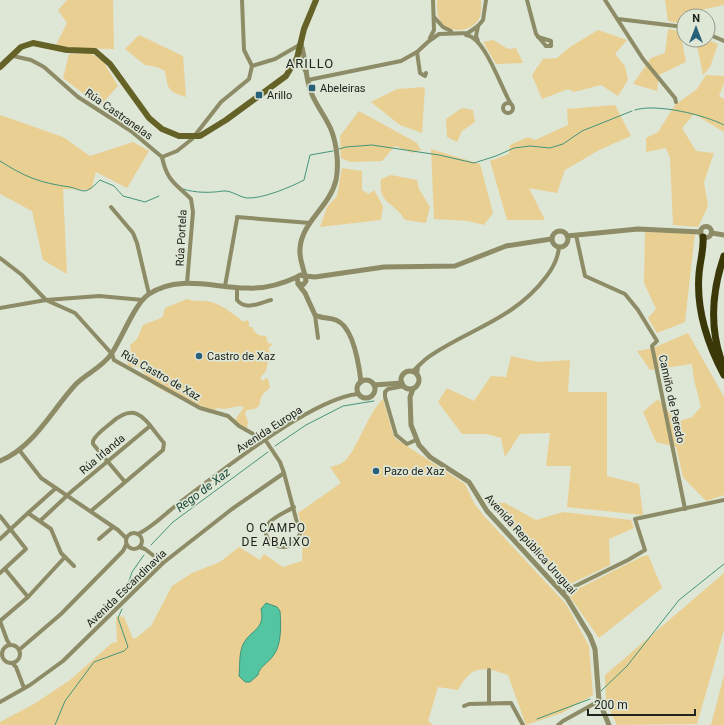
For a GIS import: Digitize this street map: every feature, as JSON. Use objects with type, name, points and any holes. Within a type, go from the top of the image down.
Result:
[{"type":"highway","points":[[702,234],[699,273],[700,309],[710,347],[724,375]]},
{"type":"highway","points":[[724,256],[715,286],[714,304],[717,344],[724,367]]},
{"type":"main road","points":[[0,67],[21,47],[32,43],[67,50],[95,51],[110,64],[150,118],[162,130],[179,136],[194,136],[206,133],[226,120],[279,82],[292,69],[300,59],[304,29],[316,0]]},
{"type":"street","points":[[162,157],[177,151],[194,136],[221,102],[249,79],[252,66],[244,50],[242,0]]},
{"type":"street","points":[[429,41],[434,30],[433,0]]},
{"type":"street","points":[[308,80],[390,64],[418,52],[439,34],[468,33],[478,26],[483,20],[486,0]]},
{"type":"street","points":[[527,0],[534,30],[538,37],[546,46],[551,46],[551,42],[538,37]]},
{"type":"street","points":[[606,0],[624,32],[643,59],[675,98],[676,102]]},
{"type":"street","points":[[434,17],[443,27],[458,34],[473,36],[479,43]]},
{"type":"street","points":[[618,20],[676,26]]},
{"type":"street","points":[[478,26],[476,36],[511,104],[513,110],[510,113],[506,113],[503,108],[503,91]]},
{"type":"street","points":[[434,30],[438,29],[439,34]]},
{"type":"street","points":[[252,66],[275,59],[301,44]]},
{"type":"street","points":[[418,52],[420,73],[425,76],[426,73]]},
{"type":"street","name":"Rúa Castranelas","points":[[0,61],[10,58],[31,60],[44,67],[78,97],[131,131],[162,157]]},
{"type":"street","points":[[300,59],[307,74],[311,92],[332,131],[335,143],[337,170],[332,192],[325,205],[310,223],[301,242],[298,284],[305,293],[315,315],[318,338]]},
{"type":"street","points":[[503,108],[507,103],[511,104]]},
{"type":"street","name":"Rúa Portela","points":[[162,157],[166,174],[173,184],[191,199],[193,212],[187,283]]},
{"type":"street","points":[[111,207],[133,233],[137,243],[149,294]]},
{"type":"street","points":[[225,286],[237,218],[310,223]]},
{"type":"street","points":[[702,234],[702,229],[707,227],[710,228],[712,233]]},
{"type":"street","points":[[567,236],[638,229],[702,234],[708,237],[712,233]]},
{"type":"street","points":[[557,231],[562,231],[567,236],[566,244],[559,247],[553,244],[553,234],[557,231]]},
{"type":"street","points":[[712,233],[724,235]]},
{"type":"street","name":"Camiño de Peredo","points":[[576,235],[585,276],[625,294],[638,310],[657,341],[652,346],[685,509]]},
{"type":"street","points":[[298,276],[305,279],[384,266],[455,266],[510,244],[552,239]]},
{"type":"street","points":[[414,373],[418,366],[434,353],[498,320],[522,302],[547,275],[557,259],[559,247]]},
{"type":"street","points":[[0,258],[22,275],[46,300]]},
{"type":"street","points":[[300,264],[305,279],[305,293]]},
{"type":"street","points":[[0,461],[20,451],[77,383],[98,368],[112,354],[143,300],[149,294],[162,288],[187,283],[237,288],[258,288],[287,282],[298,276]]},
{"type":"street","points":[[287,282],[303,285],[305,279]]},
{"type":"street","points":[[237,288],[237,300],[244,306],[271,300]]},
{"type":"street","points":[[0,308],[46,300],[99,296],[143,300]]},
{"type":"street","name":"Rúa Castro de Xaz","points":[[46,300],[75,314],[112,354],[114,360],[200,408],[228,416],[239,426],[266,441],[280,462],[294,507],[300,534],[293,545],[285,548],[269,540],[265,534],[266,528],[269,523],[294,507]]},
{"type":"street","points":[[315,315],[321,318],[336,319],[345,328],[355,347],[363,381],[374,388],[396,383],[406,385]]},
{"type":"street","points":[[414,373],[419,382],[388,389],[385,392],[385,397],[396,435],[407,444],[416,440]]},
{"type":"street","points":[[406,385],[404,374],[414,373]]},
{"type":"street","points":[[363,381],[357,392],[366,398],[372,396],[374,388]]},
{"type":"street","name":"Avenida República Uruguai","points":[[406,385],[410,397],[411,425],[416,440],[430,457],[459,474],[469,482],[487,512],[563,592],[574,608],[593,643],[599,701],[609,725]]},
{"type":"street","name":"Avenida Europa","points":[[139,536],[196,491],[305,415],[357,392]]},
{"type":"street","points":[[91,511],[163,450],[164,443],[140,414],[128,412],[121,414],[93,440],[93,444],[125,482]]},
{"type":"street","name":"Rúa Irlanda","points":[[40,521],[67,496],[150,426]]},
{"type":"street","points":[[20,451],[41,478],[122,533],[127,537],[128,546]]},
{"type":"street","name":"Avenida Escandinavia","points":[[0,702],[52,670],[74,651],[163,563],[232,509],[284,473]]},
{"type":"street","points":[[0,539],[56,488]]},
{"type":"street","points":[[563,592],[645,550],[635,520],[724,500]]},
{"type":"street","points":[[28,513],[50,529],[61,553],[74,566]]},
{"type":"street","points":[[0,516],[26,549],[0,573]]},
{"type":"street","points":[[99,539],[113,527]]},
{"type":"street","points":[[127,537],[134,533],[139,536],[140,545],[163,563]]},
{"type":"street","points":[[128,546],[134,549],[140,545]]},
{"type":"street","points":[[18,649],[61,614],[128,546]]},
{"type":"street","points":[[8,646],[0,621],[28,597],[66,557]]},
{"type":"street","points":[[5,569],[28,597]]},
{"type":"street","points":[[8,646],[18,649]]},
{"type":"street","points":[[8,646],[3,651],[2,659],[14,662],[20,658],[18,649]]},
{"type":"street","points":[[14,662],[24,688]]},
{"type":"street","points":[[489,670],[489,703]]},
{"type":"street","points":[[558,725],[599,701]]},
{"type":"street","points":[[464,706],[469,704],[489,703],[511,704],[523,725]]},
{"type":"shaded area","points":[[67,0],[113,0],[114,49],[72,48],[56,45],[67,23],[58,10]]},
{"type":"shaded area","points":[[437,0],[481,0],[480,17],[475,24],[470,27],[457,30],[451,29],[441,22],[438,16]]},
{"type":"shaded area","points":[[665,0],[724,0],[724,5],[710,8],[676,8],[676,23],[668,21]]},
{"type":"shaded area","points":[[668,29],[676,30],[676,48],[683,48],[686,62],[659,75],[657,91],[633,84],[651,58],[665,53]]},
{"type":"shaded area","points":[[598,30],[627,40],[615,54],[625,66],[628,80],[618,96],[601,85],[574,92],[568,89],[542,99],[532,75],[543,59],[557,58],[570,47]]},
{"type":"shaded area","points":[[139,35],[183,56],[186,97],[172,91],[168,86],[165,71],[157,67],[145,65],[125,49]]},
{"type":"shaded area","points":[[493,40],[508,49],[516,48],[523,63],[496,64],[483,42]]},
{"type":"shaded area","points":[[716,43],[718,44],[710,67],[703,75],[698,48],[716,48]]},
{"type":"shaded area","points":[[90,53],[103,61],[118,86],[100,106],[63,78],[69,54]]},
{"type":"shaded area","points":[[706,75],[724,76],[724,83],[719,96],[724,99],[724,132],[694,114],[682,128],[696,151],[714,153],[704,182],[708,206],[698,227],[673,225],[670,158],[666,148],[646,152],[646,138],[658,132],[675,105],[697,89]]},
{"type":"shaded area","points":[[425,87],[422,133],[400,125],[371,102],[397,89]]},
{"type":"shaded area","points":[[615,105],[631,136],[599,150],[565,170],[557,193],[529,188],[545,220],[507,220],[490,161],[509,154],[510,145],[528,137],[535,140],[568,125],[567,109]]},
{"type":"shaded area","points":[[462,108],[473,110],[475,122],[462,131],[457,142],[447,137],[446,119]]},
{"type":"shaded area","points":[[359,111],[417,143],[421,150],[413,153],[395,146],[382,161],[351,162],[341,158],[340,136]]},
{"type":"shaded area","points":[[0,115],[63,137],[90,156],[133,142],[149,151],[127,188],[96,172],[91,190],[63,189],[67,274],[43,260],[32,211],[0,194]]},
{"type":"shaded area","points":[[431,149],[480,164],[493,213],[484,225],[468,221],[434,219]]},
{"type":"shaded area","points":[[342,168],[362,171],[362,190],[369,194],[374,190],[383,206],[381,220],[320,227],[327,207],[337,196]]},
{"type":"shaded area","points":[[391,175],[417,180],[419,189],[430,207],[426,223],[405,220],[401,214],[384,198],[382,194],[381,179]]},
{"type":"shaded area","points":[[645,232],[695,233],[685,322],[657,333],[648,318],[656,309],[644,283]]},
{"type":"shaded area","points":[[187,299],[211,302],[220,305],[244,322],[246,320],[249,322],[249,327],[252,327],[258,334],[266,336],[268,343],[273,344],[268,348],[271,354],[275,355],[273,361],[268,361],[266,371],[260,378],[263,381],[266,378],[268,379],[270,387],[261,397],[260,405],[256,408],[247,410],[245,413],[248,422],[247,428],[243,429],[235,420],[244,407],[240,406],[224,409],[218,408],[214,410],[167,393],[154,385],[140,369],[137,367],[131,367],[126,362],[132,357],[130,345],[137,339],[143,325],[161,318],[165,308]]},
{"type":"shaded area","points":[[688,333],[724,397],[724,495],[706,501],[683,477],[676,447],[656,442],[643,412],[658,399],[677,422],[692,417],[701,407],[694,380],[692,364],[650,370],[637,351],[653,348]]},
{"type":"shaded area","points":[[511,356],[538,362],[570,360],[568,392],[607,392],[607,476],[639,484],[643,515],[567,507],[571,466],[546,466],[550,433],[520,434],[505,457],[501,438],[487,434],[462,434],[438,402],[447,388],[474,401],[491,376],[506,377]]},
{"type":"shaded area","points":[[383,399],[393,434],[396,439],[465,484],[474,503],[484,516],[566,604],[589,646],[593,695],[562,713],[526,725],[508,675],[485,669],[473,672],[463,682],[458,690],[438,687],[428,721],[433,725],[0,725],[0,722],[34,704],[70,680],[112,643],[117,642],[117,616],[124,617],[133,639],[136,638],[151,626],[172,586],[192,573],[220,562],[239,547],[260,560],[264,554],[283,567],[302,561],[303,531],[298,513],[341,483],[330,467],[342,463],[347,459],[377,405]]},
{"type":"shaded area","points":[[486,502],[505,503],[536,520],[563,512],[631,520],[634,528],[609,539],[610,565],[566,586]]},
{"type":"shaded area","points":[[648,555],[662,588],[599,638],[568,594],[641,557]]},
{"type":"shaded area","points":[[724,573],[724,630],[697,724],[617,725],[606,702],[605,675]]},
{"type":"shaded area","points":[[266,603],[277,607],[280,611],[281,628],[278,646],[273,656],[262,667],[258,675],[250,682],[245,682],[239,676],[241,650],[248,637],[259,626],[262,616],[261,609]]},
{"type":"shaded area","points":[[724,675],[724,725],[711,725]]},
{"type":"waterway","points":[[635,110],[655,108],[680,111],[705,117],[724,125]]},
{"type":"waterway","points":[[339,149],[372,145],[439,155],[474,163],[514,148],[530,146],[550,148],[563,144],[582,131],[632,111]]},
{"type":"waterway","points":[[183,189],[203,192],[226,191],[247,198],[268,195],[304,180],[310,155],[333,151]]},
{"type":"waterway","points":[[0,161],[33,178],[50,184],[70,187],[81,191],[85,191],[93,187],[100,180],[114,186],[123,196],[145,202],[159,196]]},
{"type":"waterway","name":"Rego de Xaz","points":[[275,446],[306,425],[343,406],[374,401]]},
{"type":"waterway","name":"Rego de Xaz","points":[[151,545],[173,522],[268,452]]},
{"type":"waterway","name":"Rego de Xaz","points":[[127,587],[132,572],[144,555]]},
{"type":"waterway","points":[[601,691],[627,666],[679,600],[724,564]]},
{"type":"waterway","name":"Rego de Xaz","points":[[55,725],[65,701],[94,662],[124,651],[128,647],[118,618],[122,609]]},
{"type":"waterway","points":[[537,719],[590,699]]},
{"type":"place","name":"Abeleiras","points":[[312,88]]},
{"type":"place","name":"Arillo","points":[[259,95]]},
{"type":"place","name":"Castro de Xaz","points":[[199,356]]},
{"type":"place","name":"Pazo de Xaz","points":[[376,471]]},
{"type":"district","name":"ARILLO","points":[[310,63]]},
{"type":"district","name":"O CAMPO DE ABAIXO","points":[[276,535]]}]
